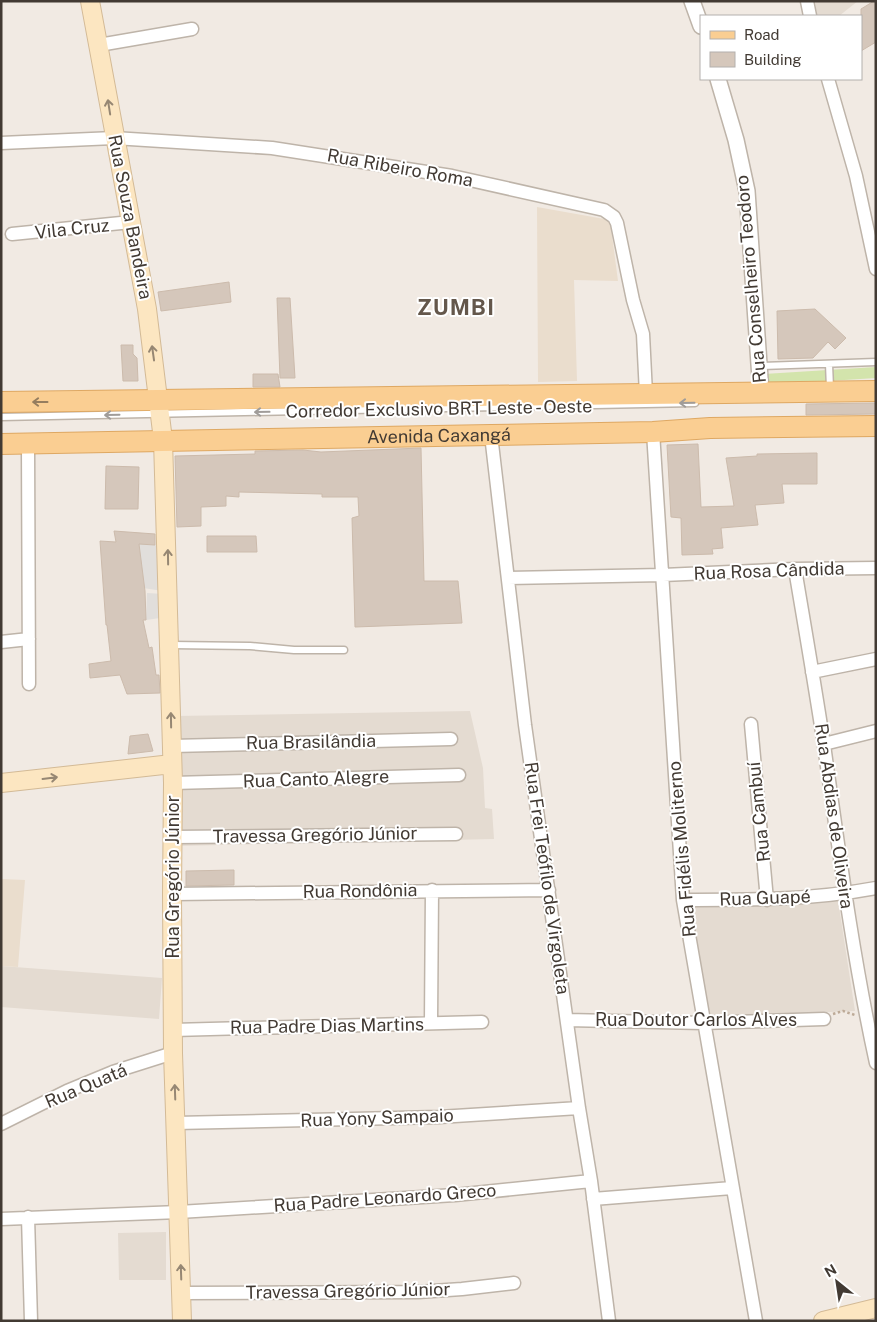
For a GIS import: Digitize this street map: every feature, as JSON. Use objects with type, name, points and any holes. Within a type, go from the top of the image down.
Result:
[{"type":"main road","name":"Rua Souza Bandeira","points":[[90,1],[147,309],[163,435]]},
{"type":"main road","points":[[1,402],[160,408],[646,394],[876,391]]},
{"type":"main road","name":"Avenida Caxangá","points":[[1,444],[163,435],[491,435],[653,432],[710,428],[876,426]]},
{"type":"main road","name":"Rua Gregório Júnior","points":[[163,435],[174,838],[172,894],[173,1053],[182,1321]]},
{"type":"main road","points":[[1,784],[172,764]]},
{"type":"main road","points":[[824,1321],[876,1308]]},
{"type":"street","points":[[692,1],[700,23]]},
{"type":"street","points":[[807,1],[810,15]]},
{"type":"street","points":[[99,45],[192,29]]},
{"type":"street","name":"Rua Conselheiro Teodoro","points":[[718,80],[736,140],[747,191],[760,366],[760,393]]},
{"type":"street","points":[[828,80],[856,176],[876,269]]},
{"type":"street","name":"Rua Ribeiro Roma","points":[[1,142],[114,138],[272,148],[478,182],[604,210],[614,217],[617,223],[629,286],[643,334],[646,394]]},
{"type":"street","name":"Vila Cruz","points":[[12,234],[131,222]]},
{"type":"street","name":"Rua Fidélis Moliterno","points":[[653,432],[683,900],[756,1321]]},
{"type":"street","name":"Rua Frei Teófilo de Virgoleta","points":[[491,435],[525,725],[578,1108],[592,1181],[609,1321]]},
{"type":"street","points":[[28,444],[29,684]]},
{"type":"street","name":"Rua Rosa Cândida","points":[[508,578],[663,576],[795,569],[876,568]]},
{"type":"street","name":"Rua Abdias de Oliveira","points":[[795,569],[824,744],[845,894],[869,1012],[876,1063]]},
{"type":"street","points":[[1,642],[29,639]]},
{"type":"street","points":[[812,672],[876,659]]},
{"type":"street","name":"Rua Cambuí","points":[[750,724],[767,900]]},
{"type":"street","points":[[824,744],[876,731]]},
{"type":"street","name":"Rua Brasilândia","points":[[172,746],[451,739]]},
{"type":"street","name":"Rua Canto Alegre","points":[[173,783],[459,775]]},
{"type":"street","name":"Travessa Gregório Júnior","points":[[174,838],[456,834]]},
{"type":"street","name":"Rua Guapé","points":[[683,900],[767,900],[845,894],[876,888]]},
{"type":"street","points":[[430,1023],[432,890]]},
{"type":"street","name":"Rua Rondônia","points":[[172,894],[549,890]]},
{"type":"street","name":"Rua Doutor Carlos Alves","points":[[567,1020],[703,1023],[824,1019]]},
{"type":"street","name":"Rua Padre Dias Martins","points":[[173,1030],[482,1022]]},
{"type":"street","name":"Rua Quatá","points":[[1,1124],[67,1091],[113,1072],[173,1053]]},
{"type":"street","name":"Rua Yony Sampaio","points":[[176,1123],[439,1117],[578,1108]]},
{"type":"street","name":"Rua Padre Leonardo Greco","points":[[1,1219],[179,1212],[455,1196],[592,1181]]},
{"type":"street","points":[[593,1199],[732,1188]]},
{"type":"street","points":[[28,1217],[31,1321]]},
{"type":"street","name":"Travessa Gregório Júnior","points":[[182,1293],[418,1292],[514,1283]]},
{"type":"lane","points":[[760,366],[876,362]]},
{"type":"lane","points":[[829,364],[830,392]]},
{"type":"lane","name":"Corredor Exclusivo BRT Leste - Oeste","points":[[1,417],[160,408],[699,403]]},
{"type":"lane","points":[[675,423],[876,419]]},
{"type":"lane","points":[[170,645],[344,650]]},
{"type":"path","points":[[824,1019],[828,1015],[843,1011],[869,1012]]},
{"type":"shaded area","points":[[815,1],[858,1],[840,15],[817,15]]},
{"type":"shaded area","points":[[537,207],[610,220],[618,281],[574,280],[577,381],[538,382]]},
{"type":"shaded area","points":[[139,543],[163,546],[163,591],[143,588]]},
{"type":"shaded area","points":[[147,593],[163,594],[160,618],[146,620]]},
{"type":"shaded area","points":[[470,711],[483,768],[485,808],[492,809],[494,839],[177,846],[175,716]]},
{"type":"shaded area","points":[[1,879],[25,880],[18,967],[1,966]]},
{"type":"shaded area","points":[[838,900],[855,1011],[709,1017],[689,906]]},
{"type":"shaded area","points":[[1,966],[162,978],[159,1019],[1,1007]]},
{"type":"shaded area","points":[[166,1232],[166,1280],[119,1280],[118,1233]]},
{"type":"green space","points":[[876,367],[876,378],[765,385],[764,374]]},
{"type":"building","points":[[876,1],[876,42],[862,50],[862,15],[861,9]]},
{"type":"building","points":[[229,282],[231,302],[161,311],[158,292]]},
{"type":"building","points":[[277,298],[290,298],[295,378],[280,378]]},
{"type":"building","points":[[815,309],[846,338],[835,349],[828,342],[813,358],[778,359],[777,311]]},
{"type":"building","points":[[121,345],[133,345],[133,354],[137,358],[138,381],[123,381]]},
{"type":"building","points":[[253,374],[278,374],[280,387],[253,387]]},
{"type":"building","points":[[876,403],[876,414],[806,415],[806,404]]},
{"type":"building","points":[[698,444],[701,507],[734,506],[726,458],[757,456],[757,454],[817,453],[817,484],[782,484],[784,503],[755,505],[758,525],[721,528],[723,548],[712,549],[713,554],[682,555],[681,518],[671,517],[667,445]]},
{"type":"building","points":[[421,448],[424,581],[458,581],[462,623],[355,627],[352,518],[359,516],[358,497],[322,497],[322,494],[239,492],[239,497],[226,496],[226,506],[201,507],[201,526],[177,527],[175,456],[255,454],[255,451],[303,450],[321,452]]},
{"type":"building","points":[[106,466],[139,467],[138,509],[105,509]]},
{"type":"building","points":[[114,531],[155,534],[155,545],[139,544],[145,591],[146,620],[143,620],[149,648],[152,647],[156,675],[159,675],[160,693],[127,694],[120,675],[90,678],[89,664],[111,661],[106,625],[100,541],[116,542]]},
{"type":"building","points":[[207,536],[256,536],[257,552],[207,552]]},
{"type":"building","points":[[148,734],[153,751],[128,754],[130,736]]},
{"type":"building","points":[[234,870],[234,885],[186,886],[186,871]]},
{"type":"district","name":"ZUMBI","points":[[456,307]]}]
